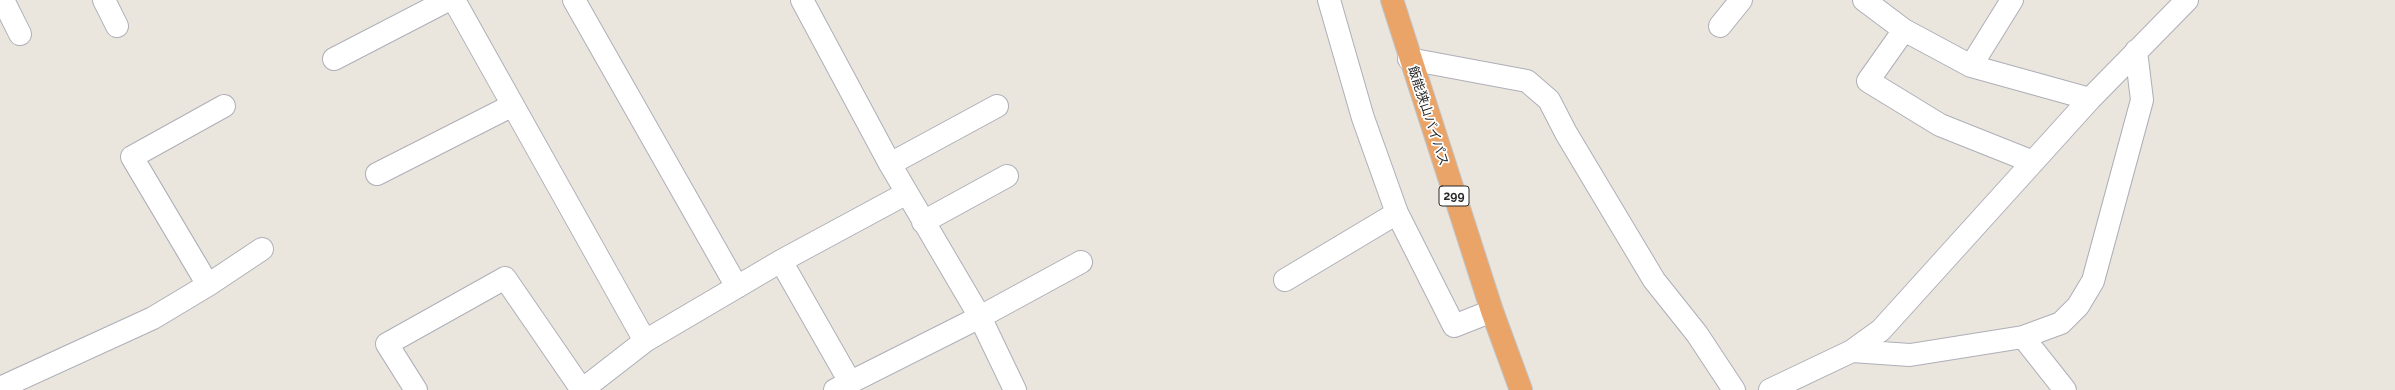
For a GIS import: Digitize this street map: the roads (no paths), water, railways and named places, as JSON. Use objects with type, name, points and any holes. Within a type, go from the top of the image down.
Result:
[{"type":"highway","name":"飯能狭山バイパス","points":[[1392,0],[1409,59],[1492,311],[1521,390]]},
{"type":"street","points":[[3,0],[20,34]]},
{"type":"street","points":[[104,0],[117,26]]},
{"type":"street","points":[[334,59],[448,0]]},
{"type":"street","points":[[454,0],[644,341]]},
{"type":"street","points":[[574,0],[737,287]]},
{"type":"street","points":[[802,0],[890,164],[980,317],[1015,390]]},
{"type":"street","points":[[1329,0],[1363,118],[1397,213],[1454,326],[1492,311]]},
{"type":"street","points":[[1720,26],[1740,0]]},
{"type":"street","points":[[1864,0],[1904,30],[1971,66],[2090,99]]},
{"type":"street","points":[[1971,66],[2012,0]]},
{"type":"street","points":[[1770,390],[1852,350],[1881,330],[2090,99],[2185,1]]},
{"type":"street","points":[[1904,30],[1868,81],[1940,125],[2033,162]]},
{"type":"street","points":[[1852,350],[1910,355],[2023,337],[2061,323],[2078,306],[2092,281],[2142,100],[2136,51]]},
{"type":"street","points":[[1409,59],[1527,81],[1549,100],[1566,133],[1654,280],[1697,334],[1734,390]]},
{"type":"street","points":[[377,174],[513,105]]},
{"type":"street","points":[[208,285],[132,157],[224,106]]},
{"type":"street","points":[[890,164],[997,106]]},
{"type":"street","points":[[923,222],[1007,176]]},
{"type":"street","points":[[416,390],[387,344],[506,278],[582,390],[644,341],[781,261],[907,192]]},
{"type":"street","points":[[1285,280],[1397,213]]},
{"type":"street","points":[[0,388],[153,318],[208,285],[262,249]]},
{"type":"street","points":[[781,261],[842,386],[980,317],[1081,262]]},
{"type":"street","points":[[2023,337],[2065,390]]}]
